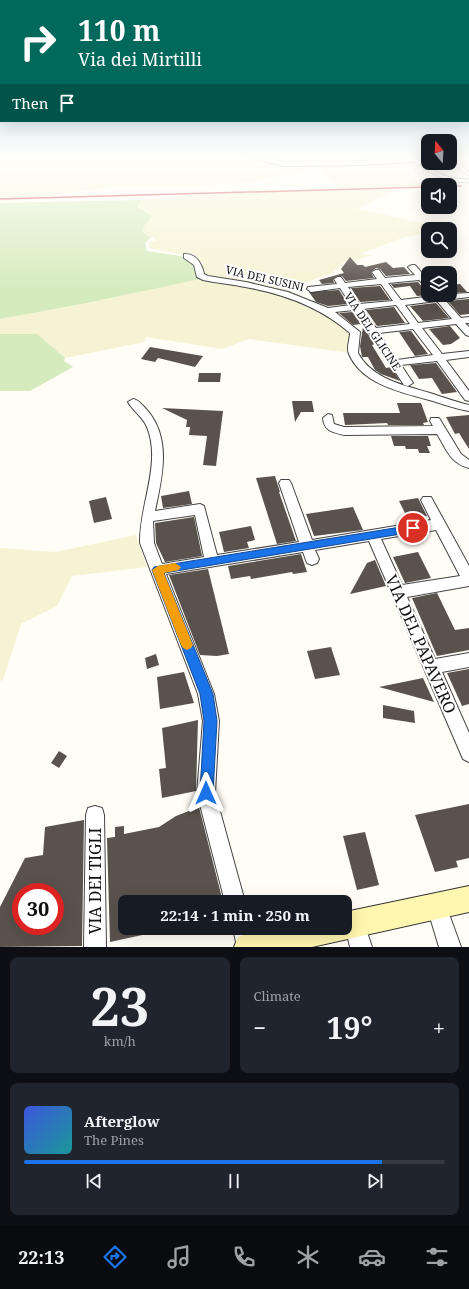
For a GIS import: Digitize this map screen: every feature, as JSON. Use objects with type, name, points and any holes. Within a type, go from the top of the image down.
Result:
[{"type":"street","name":"VIA DEI SUSINI","points":[[187,256],[198,264],[200,275],[206,278],[282,292],[305,299],[341,321],[354,332],[352,348],[355,356],[368,371],[381,380],[390,385],[436,398],[455,406],[469,408]]},
{"type":"street","points":[[412,267],[421,277]]},
{"type":"street","points":[[376,272],[468,395]]},
{"type":"street","points":[[311,289],[341,282],[383,281],[421,277]]},
{"type":"street","name":"VIA DEL GLICINE","points":[[341,282],[408,383]]},
{"type":"street","points":[[457,295],[468,295]]},
{"type":"street","points":[[331,310],[421,299]]},
{"type":"street","points":[[443,302],[469,333]]},
{"type":"street","points":[[373,331],[469,320]]},
{"type":"street","points":[[395,363],[469,354]]},
{"type":"street","points":[[133,402],[152,425],[158,441],[158,456],[146,526],[147,543],[206,694],[211,721],[206,793],[233,895]]},
{"type":"street","points":[[328,418],[329,425],[334,429],[344,431],[438,426],[457,458],[465,463]]},
{"type":"street","points":[[285,484],[312,559]]},
{"type":"street","points":[[398,592],[469,580],[427,500]]},
{"type":"street","points":[[147,518],[200,509],[212,561]]},
{"type":"street","points":[[158,570],[440,524]]},
{"type":"street","name":"VIA DEL PAPAVERO","points":[[373,535],[469,753]]},
{"type":"street","points":[[431,667],[469,660]]},
{"type":"street","name":"VIA DEI TIGLI","points":[[95,815],[95,947]]},
{"type":"street","points":[[352,930],[436,907],[469,900]]},
{"type":"street","points":[[436,907],[450,947]]},
{"type":"street","points":[[244,935],[248,947],[324,935]]},
{"type":"shaded area","points":[[140,201],[372,201],[358,209],[421,223],[421,234],[402,238],[360,254],[374,255],[343,263],[332,273],[295,286],[288,295],[337,320],[352,333],[350,353],[249,339],[222,349],[146,337],[144,342],[65,358],[37,334],[0,334],[0,319],[87,303],[207,277],[202,275],[202,267],[204,264],[201,261],[197,262],[194,258],[197,257],[196,255],[180,254],[149,248],[149,242],[155,241],[155,238],[150,238],[142,231],[147,213],[137,207]]},
{"type":"shaded area","points":[[136,535],[147,567],[72,576],[57,606],[21,624],[3,680],[0,681],[0,548],[55,552]]},
{"type":"green space","points":[[140,201],[137,207],[152,216],[143,227],[145,229],[142,231],[150,238],[145,243],[147,251],[186,257],[198,268],[200,279],[87,303],[0,319],[0,203]]},
{"type":"green space","points":[[0,334],[37,334],[65,358],[64,361],[73,367],[30,391],[0,391]]},
{"type":"building","points":[[350,257],[357,265],[363,265],[365,267],[386,262],[393,268],[404,267],[410,274],[386,276],[380,269],[376,268],[371,272],[374,278],[346,281],[342,276],[338,276],[333,279],[334,283],[322,284],[319,280],[344,273],[341,269]]},
{"type":"building","points":[[418,282],[421,286],[421,296],[417,296],[410,286],[394,288],[391,284]]},
{"type":"building","points":[[457,284],[460,284],[467,292],[457,293]]},
{"type":"building","points":[[380,286],[390,300],[360,302],[351,288]]},
{"type":"building","points":[[339,290],[348,304],[328,306],[316,302],[309,292]]},
{"type":"building","points":[[469,299],[469,314],[460,315],[449,302],[457,302],[457,300]]},
{"type":"building","points":[[436,303],[449,318],[423,321],[410,306]]},
{"type":"building","points":[[394,307],[405,323],[377,326],[366,310]]},
{"type":"building","points":[[353,312],[361,324],[353,325],[339,313]]},
{"type":"building","points":[[450,326],[460,338],[451,344],[443,345],[429,329]]},
{"type":"building","points":[[363,327],[375,344],[372,345],[386,368],[391,367],[400,381],[381,374],[375,370],[368,357],[362,357],[360,346]]},
{"type":"building","points":[[411,331],[428,354],[415,356],[399,332]]},
{"type":"building","points":[[150,347],[203,356],[195,367],[158,358],[155,362],[141,359]]},
{"type":"building","points":[[436,363],[457,392],[442,394],[432,378],[419,379],[410,365]]},
{"type":"building","points":[[199,373],[221,373],[220,382],[198,382]]},
{"type":"building","points":[[292,401],[312,401],[314,412],[301,412],[295,422]]},
{"type":"building","points":[[397,403],[421,403],[428,422],[423,423],[424,425],[388,425],[387,423],[345,425],[343,413],[400,413]]},
{"type":"building","points":[[162,408],[223,411],[216,466],[203,465],[207,436],[189,435],[190,427],[186,427],[187,420]]},
{"type":"building","points":[[469,415],[469,449],[459,433],[455,434],[446,417]]},
{"type":"building","points":[[391,436],[428,436],[431,446],[427,446],[430,453],[419,453],[418,449],[406,449],[405,446],[394,446]]},
{"type":"building","points":[[275,476],[296,541],[277,544],[256,478]]},
{"type":"building","points":[[189,491],[192,504],[163,508],[161,496]]},
{"type":"building","points":[[106,497],[112,519],[94,523],[89,501]]},
{"type":"building","points":[[418,498],[427,516],[408,519],[399,501]]},
{"type":"building","points":[[353,507],[363,530],[314,536],[306,514]]},
{"type":"building","points":[[194,517],[202,556],[165,562],[156,543],[155,523]]},
{"type":"building","points":[[251,526],[255,540],[247,542],[249,548],[224,552],[219,532]]},
{"type":"building","points":[[418,552],[431,578],[405,583],[393,557]]},
{"type":"building","points":[[301,554],[307,572],[293,574],[292,572],[251,579],[250,576],[231,579],[228,566]]},
{"type":"building","points":[[375,560],[386,586],[350,594],[367,563]]},
{"type":"building","points":[[208,569],[229,654],[217,656],[200,655],[169,575]]},
{"type":"building","points":[[437,593],[455,630],[469,628],[469,650],[437,656],[412,598]]},
{"type":"building","points":[[331,647],[340,675],[315,679],[307,651]]},
{"type":"building","points":[[156,654],[159,665],[147,669],[145,658]]},
{"type":"building","points":[[469,669],[469,704],[462,706],[447,673]]},
{"type":"building","points":[[184,672],[194,703],[160,709],[157,677]]},
{"type":"building","points":[[423,678],[434,702],[379,687]]},
{"type":"building","points":[[383,705],[414,711],[415,723],[383,718]]},
{"type":"building","points":[[198,720],[196,791],[162,798],[159,769],[166,768],[162,728]]},
{"type":"building","points":[[59,751],[67,756],[59,768],[51,763]]},
{"type":"building","points":[[469,804],[469,858],[456,861],[458,867],[435,872],[415,815]]},
{"type":"building","points":[[199,807],[221,895],[118,895],[118,935],[142,935],[110,942],[107,838],[115,837],[115,827],[124,826],[124,834],[159,827],[176,816]]},
{"type":"building","points":[[84,820],[82,946],[0,947],[0,907],[12,883],[12,935],[64,935],[64,883],[12,883],[25,858],[43,855],[45,827]]},
{"type":"building","points":[[365,832],[379,885],[357,890],[343,836]]},
{"type":"slow traffic","points":[[175,567],[158,570],[187,645]]},
{"type":"route","points":[[206,793],[206,774],[211,721],[210,709],[206,694],[158,570],[413,528]]}]
